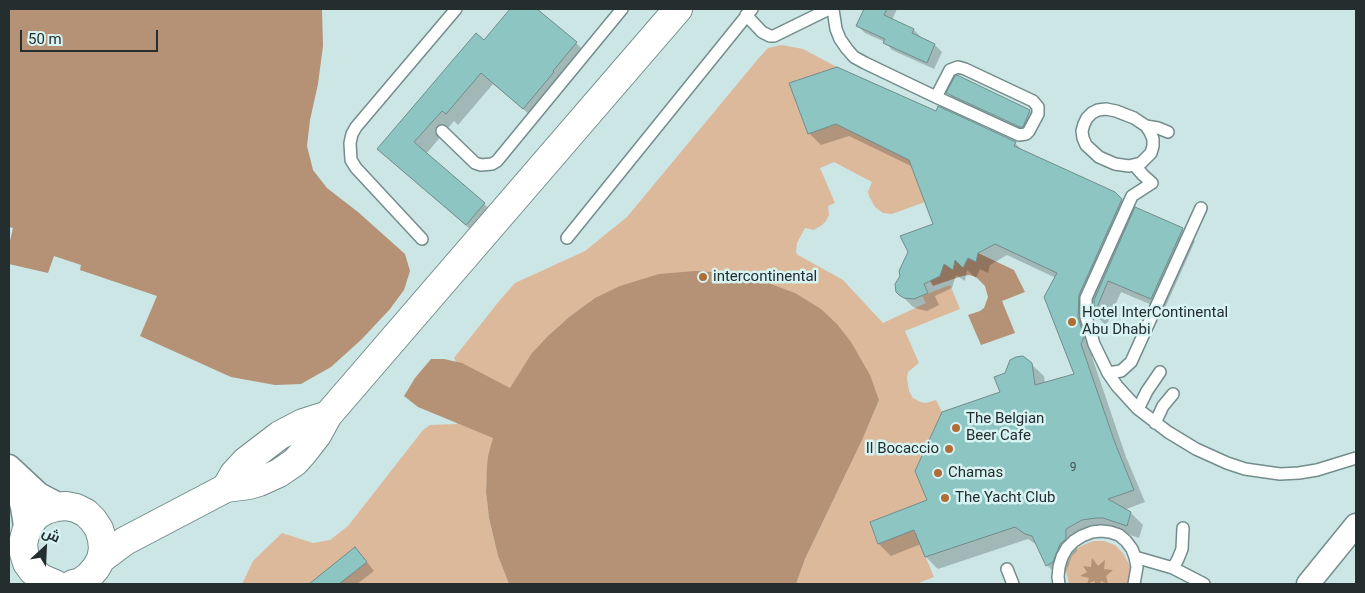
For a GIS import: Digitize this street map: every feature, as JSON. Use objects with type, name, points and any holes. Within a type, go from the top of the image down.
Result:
[{"type":"street","points":[[101,559],[125,541],[228,484],[328,415],[678,9]]},
{"type":"street","points":[[10,467],[39,494],[62,506]]},
{"type":"street","points":[[10,467],[22,506],[26,532]]},
{"type":"street","points":[[55,584],[33,572],[24,574],[23,542],[30,523],[37,516],[56,506],[62,506],[76,508],[86,513],[99,529],[102,539],[101,559],[96,568],[89,576],[73,584]]},
{"type":"street","points":[[93,520],[123,522],[168,518]]},
{"type":"street","points":[[1308,584],[1356,525]]},
{"type":"lane","points":[[422,239],[356,168],[351,160],[350,143],[356,127],[456,9]]},
{"type":"lane","points":[[442,131],[475,163],[487,166],[497,161],[622,9]]},
{"type":"lane","points":[[567,238],[749,12],[762,32],[774,36],[831,9],[840,40],[854,57],[936,97],[1018,135],[1026,134],[1029,131],[1038,110],[1033,101],[958,67],[950,70],[936,97]]},
{"type":"lane","points":[[1146,126],[1153,139],[1153,146],[1151,153],[1141,164],[1135,166],[1122,166],[1099,156],[1086,145],[1082,131],[1087,118],[1092,113],[1106,109],[1134,118],[1146,126],[1168,132]]},
{"type":"lane","points":[[1135,166],[1152,183],[1132,196],[1086,298],[1086,317],[1094,344],[1108,372],[1127,398],[1155,423],[1182,441],[1227,464],[1245,469],[1280,474],[1299,473],[1317,470],[1356,458]]},
{"type":"lane","points":[[1108,372],[1121,371],[1131,362],[1201,208]]},
{"type":"lane","points":[[1138,409],[1160,372]]},
{"type":"lane","points":[[1155,423],[1163,406],[1173,394]]},
{"type":"lane","points":[[1173,568],[1182,548],[1183,528]]},
{"type":"lane","points":[[1059,584],[1059,567],[1067,548],[1082,536],[1101,531],[1119,535],[1132,549],[1137,567],[1134,584]]},
{"type":"lane","points":[[1135,557],[1173,568],[1204,584]]},
{"type":"lane","points":[[1007,569],[1013,584]]},
{"type":"shaded area","points":[[9,9],[322,9],[323,46],[307,146],[313,170],[327,188],[358,212],[405,254],[410,271],[404,290],[390,309],[362,339],[331,367],[301,384],[275,385],[231,377],[140,336],[157,296],[80,270],[81,265],[54,256],[48,273],[9,264],[9,245],[13,228],[9,227]]},
{"type":"shaded area","points":[[782,45],[803,49],[837,67],[789,83],[808,133],[836,124],[909,160],[925,202],[892,214],[883,213],[875,207],[869,196],[868,192],[872,182],[834,162],[820,168],[835,203],[828,206],[829,215],[822,225],[814,230],[805,228],[797,243],[796,252],[798,255],[843,280],[883,323],[926,303],[922,296],[950,285],[960,309],[905,331],[919,363],[908,372],[909,391],[913,398],[920,402],[926,403],[936,400],[942,412],[915,471],[927,500],[870,522],[878,544],[914,529],[934,577],[916,584],[796,584],[805,559],[863,438],[879,400],[595,298],[549,335],[488,456],[486,492],[489,518],[498,556],[509,584],[242,584],[253,561],[282,533],[313,543],[330,540],[348,526],[423,430],[430,425],[457,424],[461,372],[454,358],[500,300],[515,283],[585,251],[627,217],[758,59],[768,48]]},
{"type":"shaded area","points":[[978,253],[1014,270],[1025,292],[1002,301],[1015,333],[981,345],[968,315],[984,308],[988,297],[985,286],[976,277],[969,275],[933,286],[930,281],[941,273],[944,264],[953,270],[955,260],[963,267],[968,258],[976,261]]},
{"type":"shaded area","points":[[695,271],[729,273],[760,280],[795,293],[821,309],[837,324],[851,342],[870,375],[879,400],[863,438],[805,559],[796,584],[509,584],[498,556],[489,518],[486,492],[488,456],[493,438],[418,407],[404,396],[415,378],[431,359],[444,359],[462,363],[510,388],[532,353],[549,335],[595,298],[620,286],[659,274]]},
{"type":"shaded area","points":[[1093,541],[1104,541],[1115,545],[1123,553],[1130,566],[1130,577],[1127,584],[1069,584],[1066,571],[1072,555],[1079,547]]},
{"type":"shaded area","points":[[1092,558],[1098,566],[1105,560],[1104,569],[1113,570],[1106,576],[1108,584],[1101,581],[1100,584],[1096,584],[1094,581],[1087,584],[1089,578],[1080,576],[1087,572],[1083,566],[1091,567]]},
{"type":"building","points":[[510,9],[537,9],[577,42],[523,109],[481,73],[446,114],[442,111],[414,142],[485,203],[466,225],[377,149],[476,33],[484,40]]},
{"type":"building","points":[[864,9],[887,9],[884,15],[914,29],[912,33],[935,44],[927,63],[883,43],[885,39],[856,26]]},
{"type":"building","name":"Hotel InterContinental Abu Dhabi","points":[[837,67],[936,111],[938,106],[1016,142],[1014,146],[1115,192],[1122,199],[1079,295],[1078,317],[1084,337],[1081,344],[1115,443],[1134,490],[1108,499],[1131,512],[1127,526],[1103,518],[1082,520],[1066,529],[1066,539],[1060,544],[1053,562],[1046,566],[1032,536],[1025,534],[1015,527],[925,557],[914,530],[878,544],[870,522],[927,500],[915,471],[942,412],[1000,392],[994,377],[1005,373],[1010,360],[1016,357],[1023,356],[1032,363],[1035,385],[1074,374],[1044,297],[1057,273],[995,244],[978,253],[976,262],[968,258],[963,268],[955,260],[953,270],[944,264],[940,276],[924,284],[928,293],[914,299],[904,298],[896,292],[895,284],[900,276],[899,271],[908,252],[900,236],[933,224],[909,160],[836,124],[808,134],[789,83]]},
{"type":"building","points":[[957,75],[1030,110],[1023,127],[946,93]]},
{"type":"building","points":[[1135,207],[1183,228],[1151,299],[1108,281],[1094,315],[1094,300]]},
{"type":"building","points":[[355,547],[367,562],[339,584],[309,584]]},
{"type":"place","name":"intercontinental","points":[[703,277]]},
{"type":"place","name":"Hotel InterContinental Abu Dhabi","points":[[1072,322]]},
{"type":"place","name":"The Belgian Beer Cafe","points":[[956,428]]},
{"type":"place","name":"Il Bocaccio","points":[[949,449]]},
{"type":"place","name":"Chamas","points":[[938,473]]},
{"type":"place","name":"The Yacht Club","points":[[945,498]]}]
